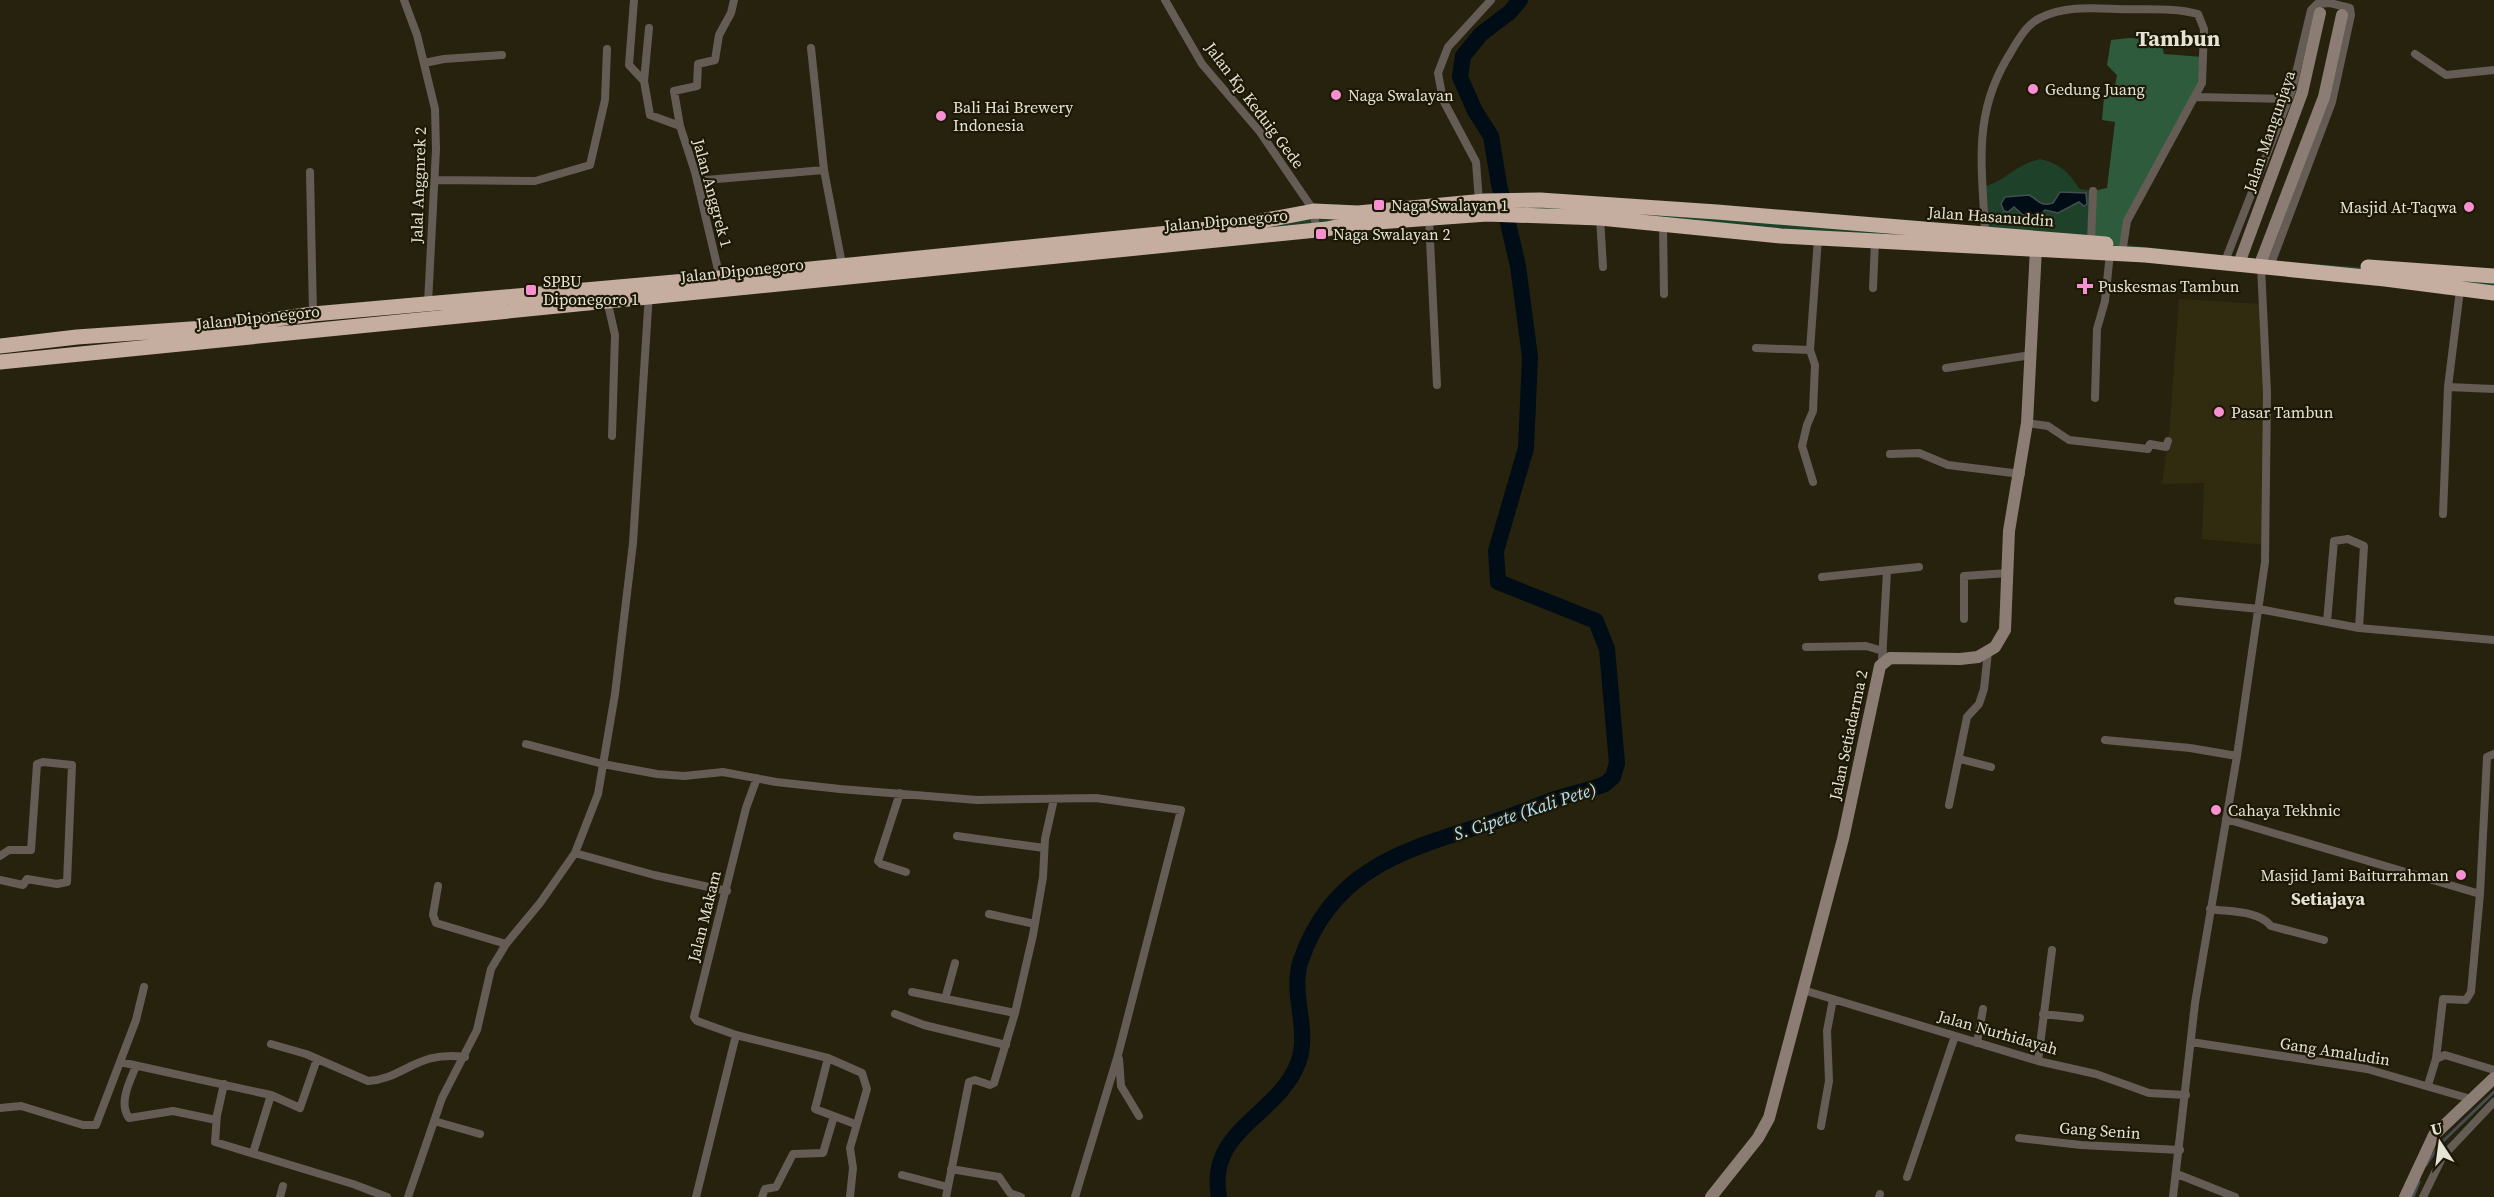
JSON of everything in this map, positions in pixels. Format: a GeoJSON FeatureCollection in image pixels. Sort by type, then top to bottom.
{"type":"FeatureCollection","features":[{"type":"Feature","properties":{"kind":"highway","name":"Jalan Diponegoro"},"geometry":{"type":"LineString","coordinates":[[0,363],[605,295],[1316,230],[1484,205]]}},
{"type":"Feature","properties":{"kind":"highway","name":"Jalan Hasanuddin"},"geometry":{"type":"LineString","coordinates":[[1484,205],[1985,232],[2091,241],[2116,250],[2494,276]]}},
{"type":"Feature","properties":{"kind":"highway","name":"Jalan Hasanuddin"},"geometry":{"type":"LineString","coordinates":[[1535,208],[1663,225],[1818,238],[2234,257],[2494,293]]}},
{"type":"Feature","properties":{"kind":"highway","name":"Jalan Diponegoro"},"geometry":{"type":"LineString","coordinates":[[649,291],[720,278],[842,264],[1229,227],[1314,212],[1427,212]]}},
{"type":"Feature","properties":{"kind":"highway","name":"Jalan Diponegoro"},"geometry":{"type":"LineString","coordinates":[[0,346],[77,337],[219,327],[314,314],[428,303],[605,295]]}},
{"type":"Feature","properties":{"kind":"main road","name":"Jalan Mangunjaya"},"geometry":{"type":"LineString","coordinates":[[2234,257],[2302,93],[2320,13]]}},
{"type":"Feature","properties":{"kind":"main road"},"geometry":{"type":"LineString","coordinates":[[2265,262],[2324,97],[2342,15]]}},
{"type":"Feature","properties":{"kind":"main road"},"geometry":{"type":"LineString","coordinates":[[1988,652],[2002,638],[2005,630],[2009,531],[2021,474],[2027,423],[2036,249]]}},
{"type":"Feature","properties":{"kind":"main road","name":"Jalan Setiadarma 2"},"geometry":{"type":"LineString","coordinates":[[1711,1197],[1766,1126],[1843,839],[1882,656],[1959,659],[1988,652]]}},
{"type":"Feature","properties":{"kind":"main road"},"geometry":{"type":"LineString","coordinates":[[2405,1197],[2434,1135],[2494,1078]]}},
{"type":"Feature","properties":{"kind":"street","name":"Jalal Anggnrek 2"},"geometry":{"type":"LineString","coordinates":[[404,0],[417,35],[435,109],[435,180],[428,303]]}},
{"type":"Feature","properties":{"kind":"street","name":"Jalan Anggrek 1"},"geometry":{"type":"LineString","coordinates":[[634,0],[629,65],[644,81],[650,115],[680,126],[695,172],[720,278]]}},
{"type":"Feature","properties":{"kind":"street"},"geometry":{"type":"LineString","coordinates":[[680,126],[675,91],[697,86],[698,64],[715,60],[719,35],[734,0]]}},
{"type":"Feature","properties":{"kind":"street","name":"Jalan Kp Keduig Gede"},"geometry":{"type":"LineString","coordinates":[[1165,0],[1202,64],[1260,132],[1314,212],[1316,230]]}},
{"type":"Feature","properties":{"kind":"street"},"geometry":{"type":"LineString","coordinates":[[1484,205],[1476,162],[1443,100],[1438,73],[1448,47],[1491,0]]}},
{"type":"Feature","properties":{"kind":"street"},"geometry":{"type":"LineString","coordinates":[[2173,1197],[2191,1042],[2210,909],[2237,756],[2265,562],[2268,482],[2265,262],[2332,102],[2351,15],[2350,8],[2330,3],[2313,6],[2288,99],[2234,257]]}},
{"type":"Feature","properties":{"kind":"street"},"geometry":{"type":"LineString","coordinates":[[1985,232],[1983,114],[1997,74],[2019,39],[2039,18],[2059,11],[2085,8],[2176,11],[2198,14],[2204,28],[2205,65],[2202,83],[2127,221],[2116,250],[2097,329],[2096,398]]}},
{"type":"Feature","properties":{"kind":"street"},"geometry":{"type":"LineString","coordinates":[[644,81],[649,28]]}},
{"type":"Feature","properties":{"kind":"street"},"geometry":{"type":"LineString","coordinates":[[811,48],[824,170],[842,264]]}},
{"type":"Feature","properties":{"kind":"street"},"geometry":{"type":"LineString","coordinates":[[435,180],[535,181],[590,166],[605,100],[607,49]]}},
{"type":"Feature","properties":{"kind":"street"},"geometry":{"type":"LineString","coordinates":[[2415,54],[2446,75],[2494,70]]}},
{"type":"Feature","properties":{"kind":"street"},"geometry":{"type":"LineString","coordinates":[[424,63],[444,59],[502,55]]}},
{"type":"Feature","properties":{"kind":"street"},"geometry":{"type":"LineString","coordinates":[[2196,97],[2288,99]]}},
{"type":"Feature","properties":{"kind":"street"},"geometry":{"type":"LineString","coordinates":[[706,180],[824,170]]}},
{"type":"Feature","properties":{"kind":"street"},"geometry":{"type":"LineString","coordinates":[[310,172],[314,314]]}},
{"type":"Feature","properties":{"kind":"street"},"geometry":{"type":"LineString","coordinates":[[2091,241],[2093,191]]}},
{"type":"Feature","properties":{"kind":"street"},"geometry":{"type":"LineString","coordinates":[[1427,212],[1437,385]]}},
{"type":"Feature","properties":{"kind":"street"},"geometry":{"type":"LineString","coordinates":[[1600,218],[1603,267]]}},
{"type":"Feature","properties":{"kind":"street"},"geometry":{"type":"LineString","coordinates":[[1663,225],[1664,294]]}},
{"type":"Feature","properties":{"kind":"street"},"geometry":{"type":"LineString","coordinates":[[1813,482],[1802,446],[1813,411],[1815,365],[1810,350],[1818,238]]}},
{"type":"Feature","properties":{"kind":"street"},"geometry":{"type":"LineString","coordinates":[[1873,288],[1875,241]]}},
{"type":"Feature","properties":{"kind":"street"},"geometry":{"type":"LineString","coordinates":[[2443,514],[2448,387],[2460,290]]}},
{"type":"Feature","properties":{"kind":"street"},"geometry":{"type":"LineString","coordinates":[[408,1197],[442,1098],[477,1030],[491,969],[506,944],[540,903],[575,853],[597,794],[615,694],[633,543],[649,291]]}},
{"type":"Feature","properties":{"kind":"street"},"geometry":{"type":"LineString","coordinates":[[605,295],[615,335],[612,436]]}},
{"type":"Feature","properties":{"kind":"street"},"geometry":{"type":"LineString","coordinates":[[1756,348],[1810,350]]}},
{"type":"Feature","properties":{"kind":"street"},"geometry":{"type":"LineString","coordinates":[[1946,368],[2031,355]]}},
{"type":"Feature","properties":{"kind":"street"},"geometry":{"type":"LineString","coordinates":[[2448,387],[2494,389]]}},
{"type":"Feature","properties":{"kind":"street"},"geometry":{"type":"LineString","coordinates":[[2027,423],[2049,426],[2069,440],[2148,448],[2150,444],[2166,447],[2168,441]]}},
{"type":"Feature","properties":{"kind":"street"},"geometry":{"type":"LineString","coordinates":[[1890,454],[1919,453],[1948,465],[2021,474]]}},
{"type":"Feature","properties":{"kind":"street"},"geometry":{"type":"LineString","coordinates":[[2327,622],[2334,541],[2348,539],[2364,546],[2359,628]]}},
{"type":"Feature","properties":{"kind":"street"},"geometry":{"type":"LineString","coordinates":[[1822,577],[1918,567]]}},
{"type":"Feature","properties":{"kind":"street"},"geometry":{"type":"LineString","coordinates":[[1806,647],[1866,646],[1882,656],[1887,571]]}},
{"type":"Feature","properties":{"kind":"street"},"geometry":{"type":"LineString","coordinates":[[1964,619],[1964,576],[2008,573]]}},
{"type":"Feature","properties":{"kind":"street"},"geometry":{"type":"LineString","coordinates":[[2178,601],[2259,609],[2359,628],[2494,640]]}},
{"type":"Feature","properties":{"kind":"street"},"geometry":{"type":"LineString","coordinates":[[1949,805],[1967,717],[1979,704],[1984,689],[1988,652]]}},
{"type":"Feature","properties":{"kind":"street"},"geometry":{"type":"LineString","coordinates":[[2105,740],[2171,745],[2237,756]]}},
{"type":"Feature","properties":{"kind":"street"},"geometry":{"type":"LineString","coordinates":[[526,744],[603,764],[657,774],[684,776],[723,772],[840,789],[977,800],[1111,800],[1181,810],[1118,1055],[1075,1197]]}},
{"type":"Feature","properties":{"kind":"street"},"geometry":{"type":"LineString","coordinates":[[2428,1085],[2436,1059],[2443,999],[2466,1000],[2471,992],[2480,894],[2487,757],[2494,754]]}},
{"type":"Feature","properties":{"kind":"street"},"geometry":{"type":"LineString","coordinates":[[1960,759],[1991,766]]}},
{"type":"Feature","properties":{"kind":"street"},"geometry":{"type":"LineString","coordinates":[[0,856],[9,850],[31,850],[37,764],[43,762],[72,765],[67,882],[57,884],[27,879],[23,885],[0,880]]}},
{"type":"Feature","properties":{"kind":"street","name":"Jalan Makam"},"geometry":{"type":"LineString","coordinates":[[757,778],[746,808],[694,1017],[697,1021],[736,1035],[828,1058],[858,1069],[866,1078],[867,1089],[855,1124]]}},
{"type":"Feature","properties":{"kind":"street"},"geometry":{"type":"LineString","coordinates":[[900,793],[878,861],[906,872]]}},
{"type":"Feature","properties":{"kind":"street"},"geometry":{"type":"LineString","coordinates":[[946,1197],[969,1082],[975,1080],[990,1085],[994,1083],[1016,1013],[1035,924],[1043,877],[1044,848],[1054,799]]}},
{"type":"Feature","properties":{"kind":"street"},"geometry":{"type":"LineString","coordinates":[[2226,819],[2480,894]]}},
{"type":"Feature","properties":{"kind":"street"},"geometry":{"type":"LineString","coordinates":[[957,836],[1044,848]]}},
{"type":"Feature","properties":{"kind":"street"},"geometry":{"type":"LineString","coordinates":[[575,853],[654,875],[727,891]]}},
{"type":"Feature","properties":{"kind":"street"},"geometry":{"type":"LineString","coordinates":[[438,886],[433,915],[436,922],[506,944]]}},
{"type":"Feature","properties":{"kind":"street"},"geometry":{"type":"LineString","coordinates":[[2210,909],[2255,915],[2267,921],[2271,926],[2324,939]]}},
{"type":"Feature","properties":{"kind":"street"},"geometry":{"type":"LineString","coordinates":[[989,914],[1035,924]]}},
{"type":"Feature","properties":{"kind":"street"},"geometry":{"type":"LineString","coordinates":[[2038,1061],[2052,950]]}},
{"type":"Feature","properties":{"kind":"street"},"geometry":{"type":"LineString","coordinates":[[945,999],[955,963]]}},
{"type":"Feature","properties":{"kind":"street"},"geometry":{"type":"LineString","coordinates":[[0,1108],[21,1106],[83,1125],[96,1125],[136,1020],[144,987]]}},
{"type":"Feature","properties":{"kind":"street","name":"Jalan Nurhidayah"},"geometry":{"type":"LineString","coordinates":[[1803,990],[2038,1061],[2070,1067],[2150,1093],[2186,1095]]}},
{"type":"Feature","properties":{"kind":"street"},"geometry":{"type":"LineString","coordinates":[[912,992],[1016,1013]]}},
{"type":"Feature","properties":{"kind":"street"},"geometry":{"type":"LineString","coordinates":[[1821,1126],[1829,1081],[1827,1031],[1833,999]]}},
{"type":"Feature","properties":{"kind":"street"},"geometry":{"type":"LineString","coordinates":[[1977,1043],[1983,1009]]}},
{"type":"Feature","properties":{"kind":"street"},"geometry":{"type":"LineString","coordinates":[[895,1014],[924,1025],[1006,1045]]}},
{"type":"Feature","properties":{"kind":"street"},"geometry":{"type":"LineString","coordinates":[[2043,1014],[2080,1018]]}},
{"type":"Feature","properties":{"kind":"street"},"geometry":{"type":"LineString","coordinates":[[696,1197],[736,1035]]}},
{"type":"Feature","properties":{"kind":"street"},"geometry":{"type":"LineString","coordinates":[[1907,1177],[1955,1036]]}},
{"type":"Feature","properties":{"kind":"street","name":"Gang Amaludin"},"geometry":{"type":"LineString","coordinates":[[2191,1042],[2345,1068],[2364,1068],[2471,1099]]}},
{"type":"Feature","properties":{"kind":"street"},"geometry":{"type":"LineString","coordinates":[[271,1044],[317,1059],[368,1081],[379,1081],[429,1057],[451,1055],[465,1057]]}},
{"type":"Feature","properties":{"kind":"street"},"geometry":{"type":"LineString","coordinates":[[1118,1055],[1121,1086],[1139,1116]]}},
{"type":"Feature","properties":{"kind":"street"},"geometry":{"type":"LineString","coordinates":[[2436,1059],[2445,1055],[2494,1070]]}},
{"type":"Feature","properties":{"kind":"street"},"geometry":{"type":"LineString","coordinates":[[828,1058],[814,1107],[817,1112],[855,1124],[850,1148],[853,1168],[850,1197]]}},
{"type":"Feature","properties":{"kind":"street"},"geometry":{"type":"LineString","coordinates":[[120,1062],[271,1095],[300,1108],[317,1059]]}},
{"type":"Feature","properties":{"kind":"street"},"geometry":{"type":"LineString","coordinates":[[136,1066],[124,1101],[125,1113],[129,1118],[173,1111],[216,1120]]}},
{"type":"Feature","properties":{"kind":"street"},"geometry":{"type":"LineString","coordinates":[[225,1084],[216,1120],[214,1141],[387,1197]]}},
{"type":"Feature","properties":{"kind":"street"},"geometry":{"type":"LineString","coordinates":[[253,1153],[271,1095]]}},
{"type":"Feature","properties":{"kind":"street"},"geometry":{"type":"LineString","coordinates":[[2426,1196],[2443,1156],[2494,1102]]}},
{"type":"Feature","properties":{"kind":"street"},"geometry":{"type":"LineString","coordinates":[[762,1197],[765,1189],[776,1187],[793,1154],[823,1153],[834,1116]]}},
{"type":"Feature","properties":{"kind":"street"},"geometry":{"type":"LineString","coordinates":[[434,1121],[480,1134]]}},
{"type":"Feature","properties":{"kind":"street","name":"Gang Senin"},"geometry":{"type":"LineString","coordinates":[[2019,1138],[2081,1145],[2180,1150]]}},
{"type":"Feature","properties":{"kind":"street"},"geometry":{"type":"LineString","coordinates":[[951,1169],[999,1177],[1010,1193],[1021,1197]]}},
{"type":"Feature","properties":{"kind":"street"},"geometry":{"type":"LineString","coordinates":[[2177,1174],[2235,1197]]}},
{"type":"Feature","properties":{"kind":"street"},"geometry":{"type":"LineString","coordinates":[[902,1175],[948,1187]]}},
{"type":"Feature","properties":{"kind":"street"},"geometry":{"type":"LineString","coordinates":[[280,1197],[283,1186]]}},
{"type":"Feature","properties":{"kind":"shaded area"},"geometry":{"type":"Polygon","coordinates":[[[2060,192],[2086,193],[2087,204],[2084,206],[2079,202],[2058,213],[2045,210],[2040,215],[2023,215],[2014,207],[2008,212],[2004,211],[2001,204],[2005,197],[2029,195],[2042,204],[2053,203],[2060,192]]]}},
{"type":"Feature","properties":{"kind":"shaded area","name":"Pasar Tambun"},"geometry":{"type":"Polygon","coordinates":[[[2179,299],[2263,304],[2266,545],[2202,539],[2204,483],[2162,484],[2169,435],[2179,299]]]}},
{"type":"Feature","properties":{"kind":"green space"},"geometry":{"type":"Polygon","coordinates":[[[2129,38],[2161,40],[2164,54],[2204,57],[2202,83],[2127,221],[2123,247],[2091,241],[2093,191],[2107,188],[2115,122],[2102,120],[2105,86],[2115,86],[2117,75],[2107,65],[2111,40],[2129,38]]]}},
{"type":"Feature","properties":{"kind":"green space"},"geometry":{"type":"Polygon","coordinates":[[[2040,159],[2053,163],[2063,170],[2080,189],[2093,191],[2092,241],[2272,261],[2494,276],[2494,293],[2385,279],[1539,215],[842,264],[1479,202],[1985,232],[1983,187],[1998,181],[2023,165],[2040,159]]]}},
{"type":"Feature","properties":{"kind":"waterway","name":"S. Cipete (Kali Pete)"},"geometry":{"type":"LineString","coordinates":[[1219,1197],[1218,1174],[1223,1155],[1233,1139],[1275,1097],[1288,1081],[1298,1063],[1302,1038],[1298,973],[1315,928],[1333,903],[1353,883],[1377,866],[1403,853],[1552,800],[1605,784],[1613,777],[1617,763],[1607,649],[1596,621],[1498,582],[1496,551],[1526,448],[1530,357],[1518,266],[1499,184],[1491,136],[1475,111],[1460,77],[1463,56],[1481,34],[1510,12],[1520,0]]}},
{"type":"Feature","properties":{"kind":"waterway"},"geometry":{"type":"LineString","coordinates":[[2426,1165],[2440,1144],[2494,1092]]}},
{"type":"Feature","properties":{"kind":"waterway"},"geometry":{"type":"LineString","coordinates":[[2413,1197],[2419,1182]]}},
{"type":"Feature","properties":{"kind":"place","name":"Gedung Juang"},"geometry":{"type":"Point","coordinates":[2033,89]}},
{"type":"Feature","properties":{"kind":"place","name":"Naga Swalayan"},"geometry":{"type":"Point","coordinates":[1336,95]}},
{"type":"Feature","properties":{"kind":"place","name":"Bali Hai Brewery Indonesia"},"geometry":{"type":"Point","coordinates":[941,116]}},
{"type":"Feature","properties":{"kind":"place","name":"Naga Swalayan 1"},"geometry":{"type":"Point","coordinates":[1379,205]}},
{"type":"Feature","properties":{"kind":"place","name":"Masjid At-Taqwa"},"geometry":{"type":"Point","coordinates":[2469,207]}},
{"type":"Feature","properties":{"kind":"place","name":"Naga Swalayan 2"},"geometry":{"type":"Point","coordinates":[1321,234]}},
{"type":"Feature","properties":{"kind":"place","name":"Puskesmas Tambun"},"geometry":{"type":"Point","coordinates":[2085,286]}},
{"type":"Feature","properties":{"kind":"place","name":"SPBU Diponegoro 1"},"geometry":{"type":"Point","coordinates":[531,290]}},
{"type":"Feature","properties":{"kind":"place","name":"Pasar Tambun"},"geometry":{"type":"Point","coordinates":[2219,412]}},
{"type":"Feature","properties":{"kind":"place","name":"Cahaya Tekhnic"},"geometry":{"type":"Point","coordinates":[2216,810]}},
{"type":"Feature","properties":{"kind":"place","name":"Masjid Jami Baiturrahman"},"geometry":{"type":"Point","coordinates":[2461,875]}},
{"type":"Feature","properties":{"kind":"district","name":"Tambun"},"geometry":{"type":"Point","coordinates":[2178,38]}},
{"type":"Feature","properties":{"kind":"district","name":"Setiajaya"},"geometry":{"type":"Point","coordinates":[2328,898]}}]}
